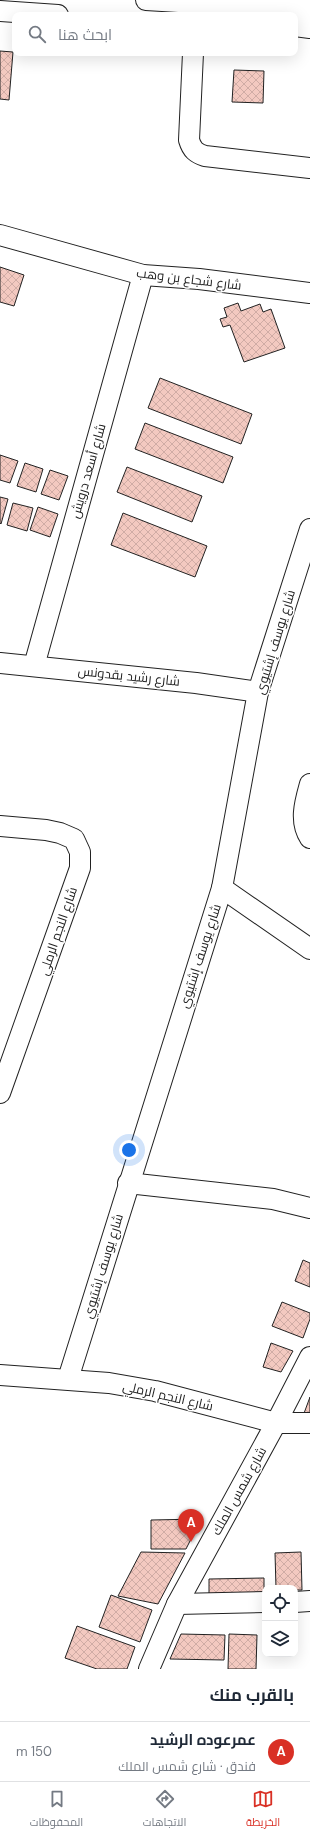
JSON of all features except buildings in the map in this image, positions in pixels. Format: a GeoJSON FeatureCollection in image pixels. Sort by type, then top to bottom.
{"type":"FeatureCollection","features":[{"type":"Feature","properties":{"kind":"street"},"geometry":{"type":"LineString","coordinates":[[146,0],[310,10]]}},
{"type":"Feature","properties":{"kind":"street"},"geometry":{"type":"LineString","coordinates":[[0,12],[12,13]]}},
{"type":"Feature","properties":{"kind":"street"},"geometry":{"type":"LineString","coordinates":[[298,26],[310,28]]}},
{"type":"Feature","properties":{"kind":"street"},"geometry":{"type":"LineString","coordinates":[[193,56],[189,140],[191,147],[196,153],[205,156],[310,168]]}},
{"type":"Feature","properties":{"kind":"street","name":"شارع شجاع بن وهب"},"geometry":{"type":"LineString","coordinates":[[0,235],[143,275],[310,293]]}},
{"type":"Feature","properties":{"kind":"street","name":"شارع أسعد درويش"},"geometry":{"type":"LineString","coordinates":[[34,666],[143,275]]}},
{"type":"Feature","properties":{"kind":"street","name":"شارع يوسف إشتيوي"},"geometry":{"type":"LineString","coordinates":[[68,1379],[128,1183],[222,888],[258,692],[310,529]]}},
{"type":"Feature","properties":{"kind":"street","name":"شارع رشيد بقدونس"},"geometry":{"type":"LineString","coordinates":[[0,663],[258,692]]}},
{"type":"Feature","properties":{"kind":"street"},"geometry":{"type":"LineString","coordinates":[[310,784],[303,808],[304,822],[310,838]]}},
{"type":"Feature","properties":{"kind":"street","name":"شارع النجم الرملي"},"geometry":{"type":"LineString","coordinates":[[0,826],[60,833],[74,839],[80,852],[80,868],[0,1093]]}},
{"type":"Feature","properties":{"kind":"street"},"geometry":{"type":"LineString","coordinates":[[222,888],[310,949]]}},
{"type":"Feature","properties":{"kind":"street"},"geometry":{"type":"LineString","coordinates":[[128,1183],[273,1199],[310,1208]]}},
{"type":"Feature","properties":{"kind":"street","name":"شارع شمس الملك"},"geometry":{"type":"LineString","coordinates":[[149,1669],[177,1604],[276,1423],[310,1357]]}},
{"type":"Feature","properties":{"kind":"street","name":"شارع النجم الرملي"},"geometry":{"type":"LineString","coordinates":[[0,1375],[68,1379],[155,1391],[276,1423],[310,1423]]}},
{"type":"Feature","properties":{"kind":"street"},"geometry":{"type":"LineString","coordinates":[[298,1602],[310,1601]]}},
{"type":"Feature","properties":{"kind":"street"},"geometry":{"type":"LineString","coordinates":[[177,1604],[262,1602]]}},
{"type":"Feature","properties":{"kind":"place","name":"عمرعوده الرشيد"},"geometry":{"type":"Point","coordinates":[191,1542]}}]}
